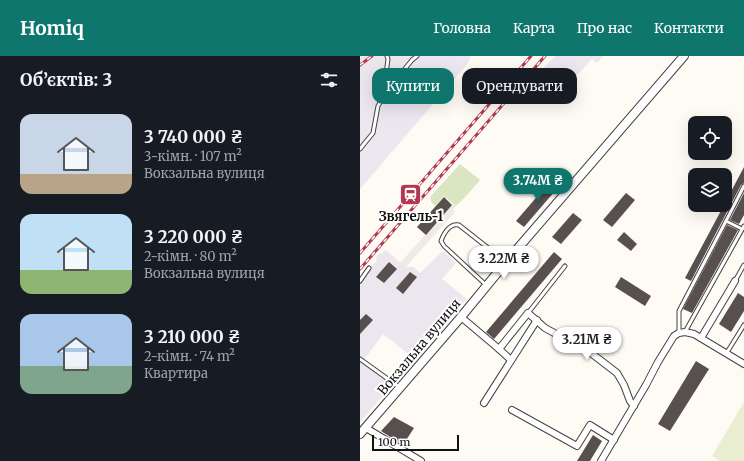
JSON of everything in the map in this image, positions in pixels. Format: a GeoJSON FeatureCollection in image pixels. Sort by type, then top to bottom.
{"type":"FeatureCollection","features":[{"type":"Feature","properties":{"kind":"street","name":"Вокзальна вулиця"},"geometry":{"type":"LineString","coordinates":[[363,431],[506,262],[684,56]]}},
{"type":"Feature","properties":{"kind":"street"},"geometry":{"type":"LineString","coordinates":[[701,338],[735,281]]}},
{"type":"Feature","properties":{"kind":"street"},"geometry":{"type":"LineString","coordinates":[[499,349],[528,313],[545,328],[591,353],[617,373],[624,385],[630,401],[634,406]]}},
{"type":"Feature","properties":{"kind":"street"},"geometry":{"type":"LineString","coordinates":[[461,317],[511,360]]}},
{"type":"Feature","properties":{"kind":"street"},"geometry":{"type":"LineString","coordinates":[[484,403],[537,320]]}},
{"type":"Feature","properties":{"kind":"street"},"geometry":{"type":"LineString","coordinates":[[602,461],[658,362],[679,334],[694,334],[744,364]]}},
{"type":"Feature","properties":{"kind":"street"},"geometry":{"type":"LineString","coordinates":[[512,410],[577,446],[590,425],[614,440]]}},
{"type":"Feature","properties":{"kind":"street"},"geometry":{"type":"LineString","coordinates":[[363,431],[421,461]]}},
{"type":"Feature","properties":{"kind":"lane"},"geometry":{"type":"LineString","coordinates":[[387,56],[387,68]]}},
{"type":"Feature","properties":{"kind":"lane"},"geometry":{"type":"LineString","coordinates":[[406,68],[412,60],[418,56]]}},
{"type":"Feature","properties":{"kind":"lane"},"geometry":{"type":"LineString","coordinates":[[360,149],[374,133],[379,104]]}},
{"type":"Feature","properties":{"kind":"lane"},"geometry":{"type":"LineString","coordinates":[[679,334],[679,311],[744,186]]}},
{"type":"Feature","properties":{"kind":"lane"},"geometry":{"type":"LineString","coordinates":[[679,334],[743,228],[726,221]]}},
{"type":"Feature","properties":{"kind":"lane"},"geometry":{"type":"LineString","coordinates":[[487,285],[444,246],[441,241],[445,233],[454,224],[459,225],[506,262]]}},
{"type":"Feature","properties":{"kind":"lane"},"geometry":{"type":"LineString","coordinates":[[735,281],[744,265]]}},
{"type":"Feature","properties":{"kind":"lane"},"geometry":{"type":"LineString","coordinates":[[528,313],[566,266]]}},
{"type":"Feature","properties":{"kind":"lane"},"geometry":{"type":"LineString","coordinates":[[360,281],[369,268]]}},
{"type":"Feature","properties":{"kind":"lane"},"geometry":{"type":"LineString","coordinates":[[726,354],[744,325]]}},
{"type":"Feature","properties":{"kind":"lane"},"geometry":{"type":"LineString","coordinates":[[360,359],[400,388]]}},
{"type":"Feature","properties":{"kind":"shaded area"},"geometry":{"type":"Polygon","coordinates":[[[360,56],[471,56],[468,63],[462,68],[454,79],[454,68],[372,68],[372,104],[433,104],[360,189],[360,56]]]}},
{"type":"Feature","properties":{"kind":"shaded area"},"geometry":{"type":"Polygon","coordinates":[[[555,56],[603,56],[597,63],[592,59],[577,75],[577,68],[544,68],[555,56]]]}},
{"type":"Feature","properties":{"kind":"shaded area"},"geometry":{"type":"Polygon","coordinates":[[[453,204],[456,206],[453,210],[455,212],[405,268],[400,263],[453,204]]]}},
{"type":"Feature","properties":{"kind":"shaded area"},"geometry":{"type":"Polygon","coordinates":[[[386,250],[405,267],[414,267],[420,273],[443,251],[456,263],[442,279],[467,299],[415,359],[383,334],[363,361],[394,383],[360,422],[360,281],[369,268],[377,261],[376,258],[380,253],[382,254],[386,250]]]}},
{"type":"Feature","properties":{"kind":"green space"},"geometry":{"type":"Polygon","coordinates":[[[460,164],[480,180],[456,206],[444,196],[435,206],[431,202],[431,196],[460,164]]]}},
{"type":"Feature","properties":{"kind":"green space"},"geometry":{"type":"Polygon","coordinates":[[[744,402],[744,461],[720,461],[712,456],[744,402]]]}},
{"type":"Feature","properties":{"kind":"building"},"geometry":{"type":"Polygon","coordinates":[[[744,167],[744,183],[741,185],[732,202],[732,190],[744,167]]]}},
{"type":"Feature","properties":{"kind":"building"},"geometry":{"type":"Polygon","coordinates":[[[553,178],[561,184],[524,227],[516,221],[553,178]]]}},
{"type":"Feature","properties":{"kind":"building"},"geometry":{"type":"Polygon","coordinates":[[[626,193],[635,200],[612,227],[603,220],[626,193]]]}},
{"type":"Feature","properties":{"kind":"building"},"geometry":{"type":"Polygon","coordinates":[[[744,193],[744,215],[739,224],[730,220],[744,193]]]}},
{"type":"Feature","properties":{"kind":"building"},"geometry":{"type":"Polygon","coordinates":[[[444,197],[452,205],[426,235],[417,227],[444,197]]]}},
{"type":"Feature","properties":{"kind":"building"},"geometry":{"type":"Polygon","coordinates":[[[720,212],[727,212],[691,281],[685,278],[720,212]]]}},
{"type":"Feature","properties":{"kind":"building"},"geometry":{"type":"Polygon","coordinates":[[[573,213],[582,220],[561,244],[552,237],[573,213]]]}},
{"type":"Feature","properties":{"kind":"building"},"geometry":{"type":"Polygon","coordinates":[[[727,225],[738,230],[692,313],[683,309],[727,225]]]}},
{"type":"Feature","properties":{"kind":"building"},"geometry":{"type":"Polygon","coordinates":[[[624,232],[637,244],[631,251],[617,240],[624,232]]]}},
{"type":"Feature","properties":{"kind":"building"},"geometry":{"type":"Polygon","coordinates":[[[554,252],[562,259],[494,339],[486,332],[554,252]]]}},
{"type":"Feature","properties":{"kind":"building"},"geometry":{"type":"Polygon","coordinates":[[[389,262],[397,269],[384,283],[376,277],[389,262]]]}},
{"type":"Feature","properties":{"kind":"building"},"geometry":{"type":"Polygon","coordinates":[[[410,272],[417,277],[403,294],[396,288],[410,272]]]}},
{"type":"Feature","properties":{"kind":"building"},"geometry":{"type":"Polygon","coordinates":[[[621,277],[651,296],[645,306],[615,287],[621,277]]]}},
{"type":"Feature","properties":{"kind":"building"},"geometry":{"type":"Polygon","coordinates":[[[738,293],[744,297],[744,311],[731,332],[719,324],[738,293]]]}},
{"type":"Feature","properties":{"kind":"building"},"geometry":{"type":"Polygon","coordinates":[[[366,314],[373,320],[360,334],[360,320],[366,314]]]}},
{"type":"Feature","properties":{"kind":"building"},"geometry":{"type":"Polygon","coordinates":[[[696,361],[709,369],[670,431],[658,424],[696,361]]]}},
{"type":"Feature","properties":{"kind":"building"},"geometry":{"type":"Polygon","coordinates":[[[394,417],[414,428],[403,445],[381,431],[394,417]]]}},
{"type":"Feature","properties":{"kind":"building"},"geometry":{"type":"Polygon","coordinates":[[[593,435],[602,441],[590,461],[577,461],[593,435]]]}},
{"type":"Feature","properties":{"kind":"railway"},"geometry":{"type":"LineString","coordinates":[[360,65],[372,56]]}},
{"type":"Feature","properties":{"kind":"railway"},"geometry":{"type":"LineString","coordinates":[[360,253],[531,56]]}},
{"type":"Feature","properties":{"kind":"railway"},"geometry":{"type":"LineString","coordinates":[[360,269],[545,56]]}},
{"type":"Feature","properties":{"kind":"place","name":"Звягель-1"},"geometry":{"type":"Point","coordinates":[411,194]}}]}
